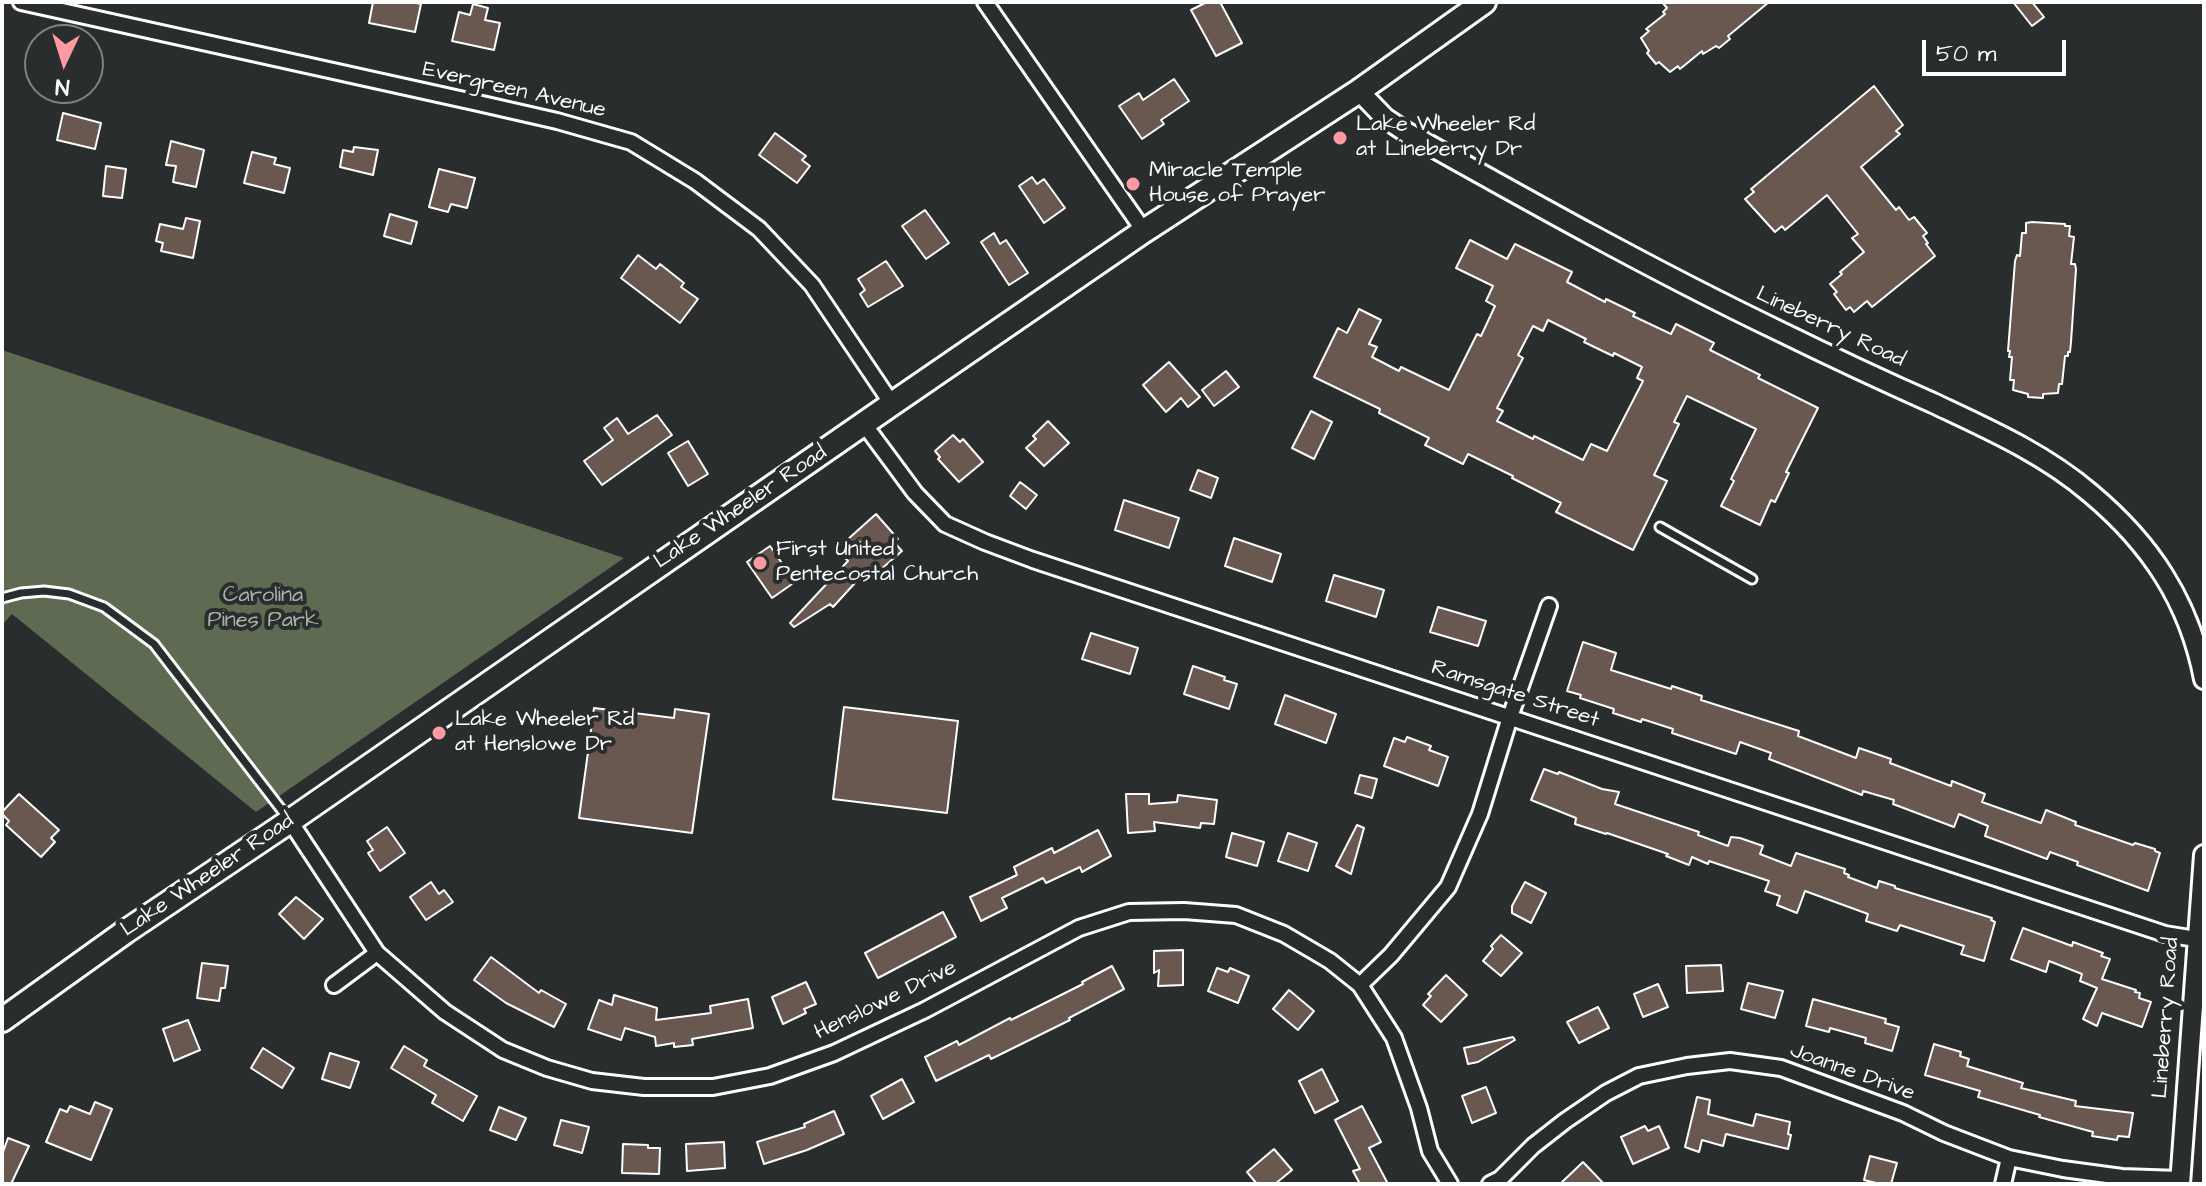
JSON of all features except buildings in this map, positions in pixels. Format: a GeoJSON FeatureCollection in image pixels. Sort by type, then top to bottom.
{"type":"FeatureCollection","features":[{"type":"Feature","properties":{"kind":"main road","name":"Lake Wheeler Road"},"geometry":{"type":"LineString","coordinates":[[2,1020],[892,404],[1144,231],[1359,91],[1484,2]]}},
{"type":"Feature","properties":{"kind":"street","name":"Evergreen Avenue"},"geometry":{"type":"LineString","coordinates":[[21,2],[557,121],[631,142],[695,181],[759,229],[812,285],[892,404]]}},
{"type":"Feature","properties":{"kind":"street"},"geometry":{"type":"LineString","coordinates":[[985,2],[1144,231]]}},
{"type":"Feature","properties":{"kind":"street","name":"Lineberry Road"},"geometry":{"type":"LineString","coordinates":[[1359,91],[1385,118],[1406,132],[1658,271],[2001,435],[2066,473],[2145,545],[2177,594],[2198,649],[2204,679]]}},
{"type":"Feature","properties":{"kind":"street","name":"Ramsgate Street"},"geometry":{"type":"LineString","coordinates":[[864,424],[915,493],[945,524],[985,542],[2165,934],[2196,939]]}},
{"type":"Feature","properties":{"kind":"street"},"geometry":{"type":"LineString","coordinates":[[1360,985],[1391,955],[1448,887],[1480,814],[1549,606]]}},
{"type":"Feature","properties":{"kind":"street","name":"Henslowe Drive"},"geometry":{"type":"LineString","coordinates":[[290,821],[377,953],[445,1012],[503,1050],[547,1068],[592,1081],[644,1087],[713,1087],[770,1076],[834,1053],[925,1010],[1079,928],[1129,912],[1184,911],[1236,915],[1284,934],[1330,961],[1360,985],[1394,1038],[1419,1108],[1430,1151],[1450,1184]]}},
{"type":"Feature","properties":{"kind":"street","name":"Lineberry Road"},"geometry":{"type":"LineString","coordinates":[[2179,1182],[2204,855]]}},
{"type":"Feature","properties":{"kind":"street"},"geometry":{"type":"LineString","coordinates":[[334,985],[377,953]]}},
{"type":"Feature","properties":{"kind":"street","name":"Joanne Drive"},"geometry":{"type":"LineString","coordinates":[[1490,1184],[1500,1179],[1533,1146],[1565,1121],[1606,1093],[1639,1076],[1730,1061],[1781,1068],[1903,1113],[2009,1158],[2063,1169],[2179,1182]]}},
{"type":"Feature","properties":{"kind":"street"},"geometry":{"type":"LineString","coordinates":[[2003,1184],[2009,1158]]}},
{"type":"Feature","properties":{"kind":"lane"},"geometry":{"type":"LineString","coordinates":[[1660,527],[1752,579]]}},
{"type":"Feature","properties":{"kind":"lane"},"geometry":{"type":"LineString","coordinates":[[2,598],[44,591],[69,594],[104,607],[154,644],[290,821]]}},
{"type":"Feature","properties":{"kind":"green space","name":"Carolina Pines Park"},"geometry":{"type":"Polygon","coordinates":[[[2,350],[624,558],[256,812],[12,614],[2,625],[2,350]]]}},
{"type":"Feature","properties":{"kind":"place","name":"Lake Wheeler Rd at Lineberry Dr"},"geometry":{"type":"Point","coordinates":[1340,138]}},
{"type":"Feature","properties":{"kind":"place","name":"Miracle Temple House of Prayer"},"geometry":{"type":"Point","coordinates":[1133,184]}},
{"type":"Feature","properties":{"kind":"place","name":"First United Pentecostal Church"},"geometry":{"type":"Point","coordinates":[760,563]}},
{"type":"Feature","properties":{"kind":"place","name":"Lake Wheeler Rd at Henslowe Dr"},"geometry":{"type":"Point","coordinates":[439,733]}}]}
